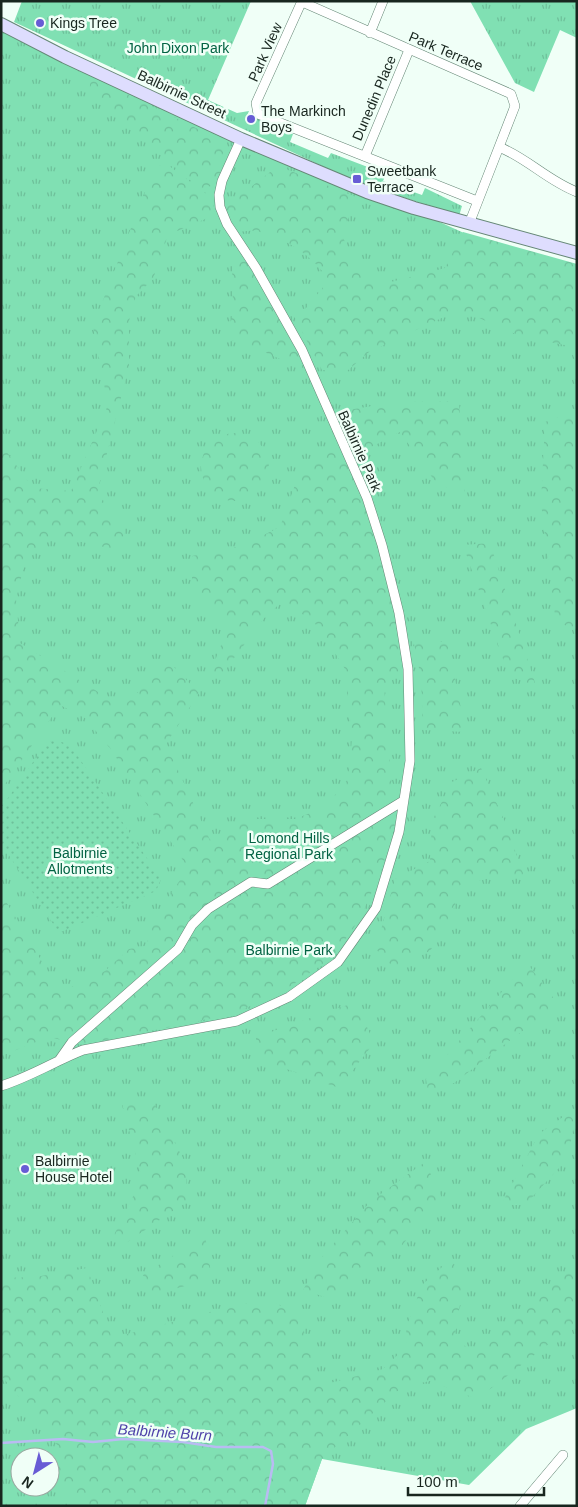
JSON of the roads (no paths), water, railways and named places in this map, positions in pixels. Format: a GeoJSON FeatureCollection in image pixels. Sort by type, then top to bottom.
{"type":"FeatureCollection","features":[{"type":"Feature","properties":{"kind":"main road","name":"Balbirnie Street"},"geometry":{"type":"LineString","coordinates":[[1,24],[65,57],[241,139],[367,192],[469,224],[577,254]]}},
{"type":"Feature","properties":{"kind":"street"},"geometry":{"type":"LineString","coordinates":[[370,33],[383,1]]}},
{"type":"Feature","properties":{"kind":"street","name":"Park Terrace"},"geometry":{"type":"LineString","coordinates":[[302,2],[511,94],[515,106],[499,147]]}},
{"type":"Feature","properties":{"kind":"street","name":"Park View"},"geometry":{"type":"LineString","coordinates":[[302,2],[256,104],[258,114],[365,156]]}},
{"type":"Feature","properties":{"kind":"street","name":"Dunedin Place"},"geometry":{"type":"LineString","coordinates":[[365,156],[409,50]]}},
{"type":"Feature","properties":{"kind":"street","name":"Balbirnie Park"},"geometry":{"type":"LineString","coordinates":[[1,1086],[21,1080],[60,1059],[83,1050],[237,1021],[289,997],[338,962],[376,908],[399,832],[410,761],[408,668],[399,613],[382,545],[367,498],[302,350],[256,268],[227,224],[220,207],[218,195],[222,181],[241,139]]}},
{"type":"Feature","properties":{"kind":"street"},"geometry":{"type":"LineString","coordinates":[[469,224],[499,147],[519,155],[544,175],[577,192]]}},
{"type":"Feature","properties":{"kind":"street"},"geometry":{"type":"LineString","coordinates":[[365,156],[477,201]]}},
{"type":"Feature","properties":{"kind":"street","name":"Balbirnie Park"},"geometry":{"type":"LineString","coordinates":[[60,1059],[72,1042],[178,949],[192,925],[208,909],[251,882],[268,884],[403,800]]}},
{"type":"Feature","properties":{"kind":"street"},"geometry":{"type":"LineString","coordinates":[[520,1506],[563,1456]]}},
{"type":"Feature","properties":{"kind":"waterway","name":"Balbirnie Burn"},"geometry":{"type":"LineString","coordinates":[[1,1443],[63,1439],[93,1442],[123,1439],[183,1442],[216,1447],[263,1447],[271,1451],[273,1464],[265,1506]]}},
{"type":"Feature","properties":{"kind":"place","name":"Kings Tree"},"geometry":{"type":"Point","coordinates":[40,23]}},
{"type":"Feature","properties":{"kind":"place","name":"The Markinch Boys"},"geometry":{"type":"Point","coordinates":[251,119]}},
{"type":"Feature","properties":{"kind":"place","name":"Sweetbank Terrace"},"geometry":{"type":"Point","coordinates":[357,179]}},
{"type":"Feature","properties":{"kind":"place","name":"Balbirnie House Hotel"},"geometry":{"type":"Point","coordinates":[25,1169]}},
{"type":"Feature","properties":{"kind":"park label","name":"John Dixon Park"},"geometry":{"type":"Point","coordinates":[178,48]}},
{"type":"Feature","properties":{"kind":"park label","name":"Lomond Hills Regional Park"},"geometry":{"type":"Point","coordinates":[289,846]}},
{"type":"Feature","properties":{"kind":"park label","name":"Balbirnie Allotments"},"geometry":{"type":"Point","coordinates":[80,862]}}]}
